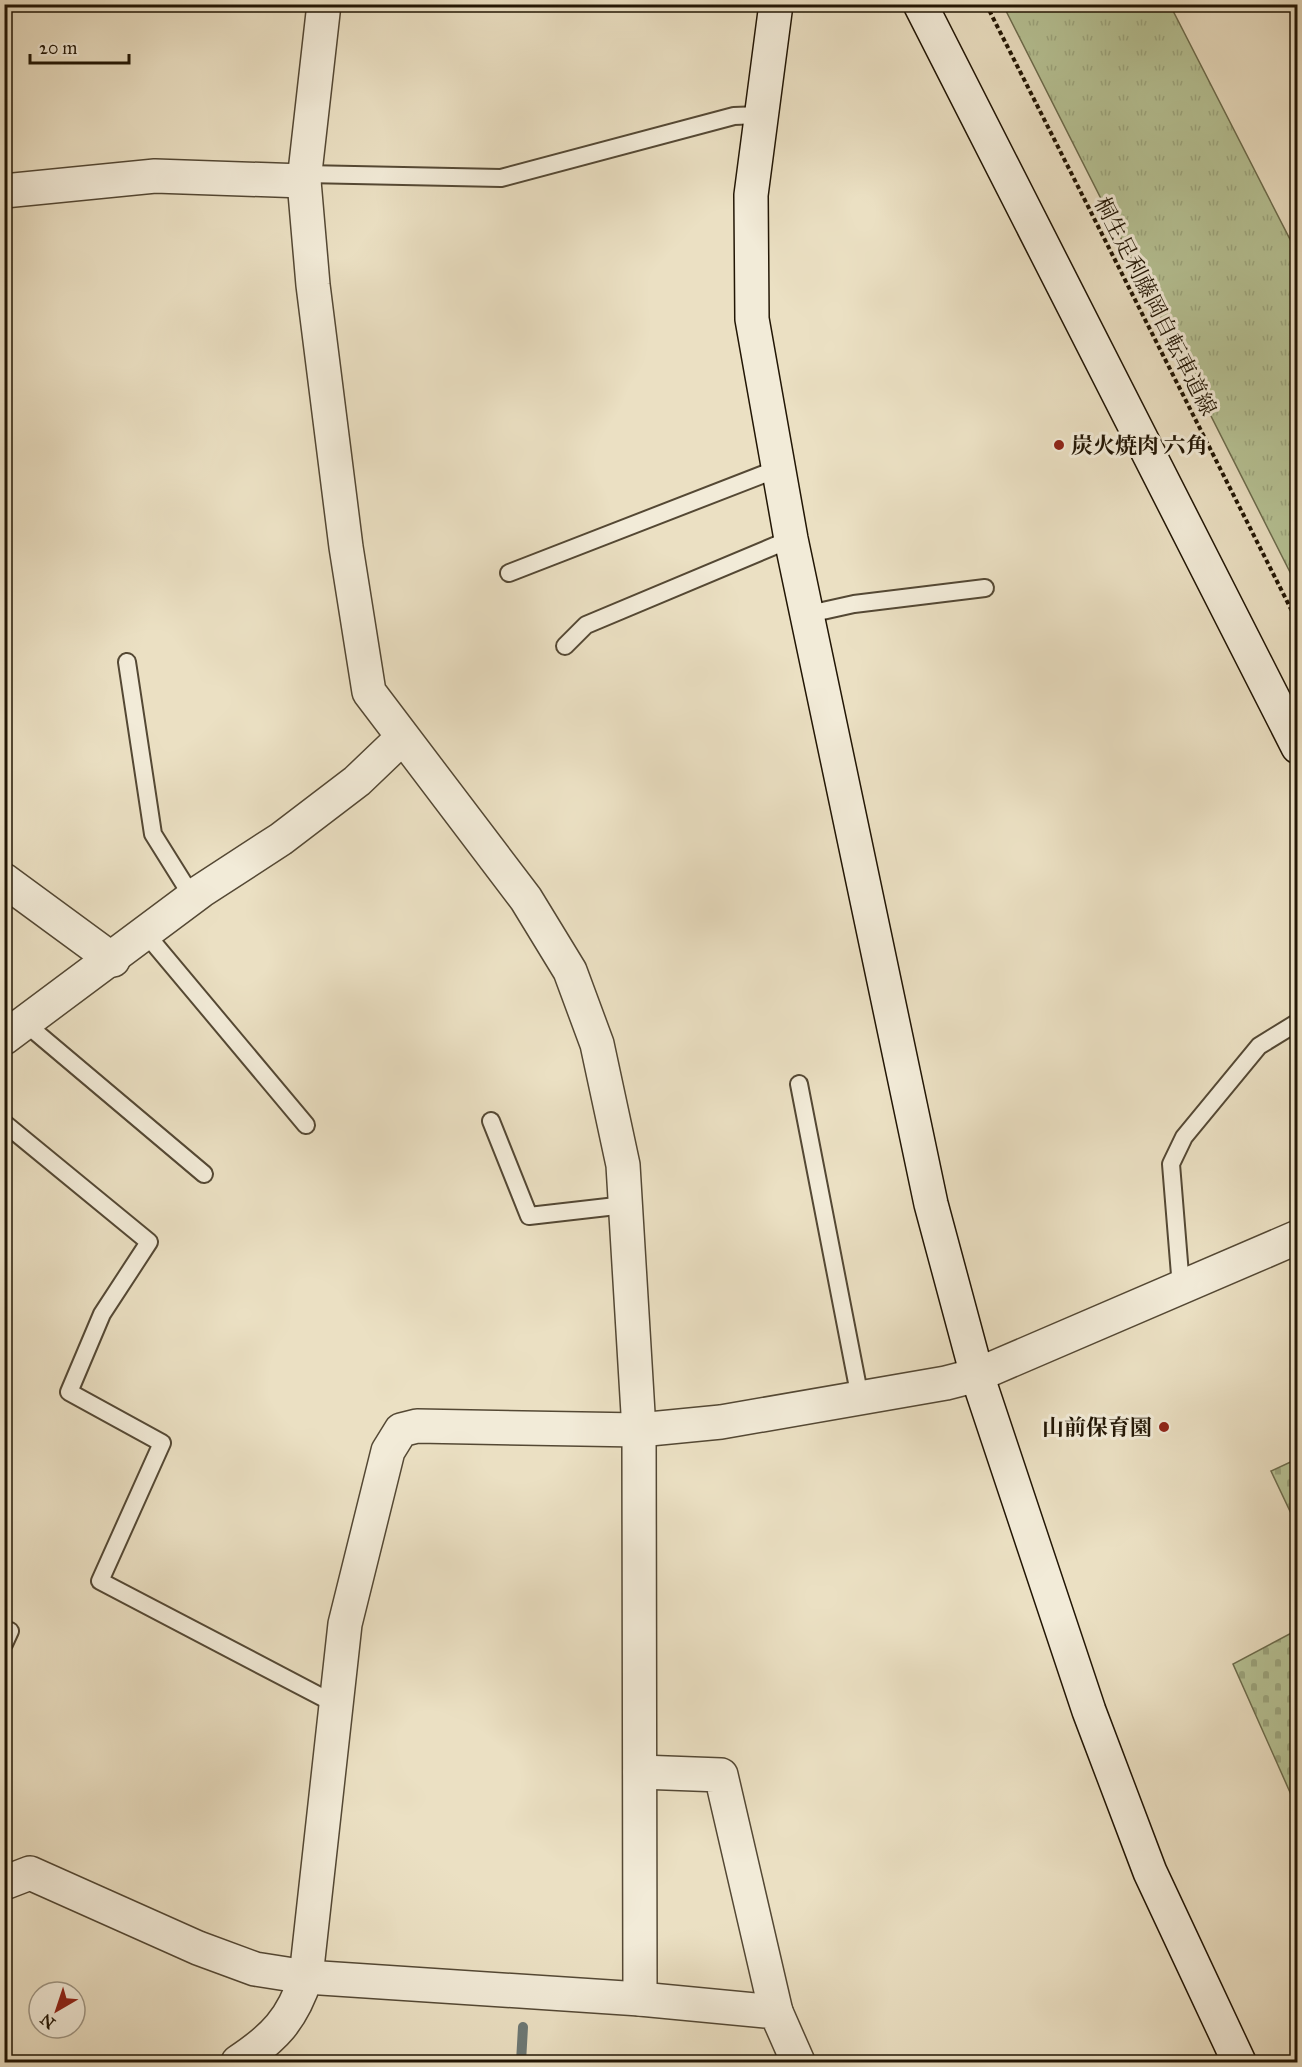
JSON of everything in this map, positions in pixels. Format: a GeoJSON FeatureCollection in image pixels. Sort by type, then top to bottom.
{"type":"FeatureCollection","features":[{"type":"Feature","properties":{"kind":"street"},"geometry":{"type":"LineString","coordinates":[[324,4],[304,178],[321,354],[346,547],[369,692],[526,899],[570,971],[597,1044],[622,1165],[639,1430],[640,1999]]}},
{"type":"Feature","properties":{"kind":"street"},"geometry":{"type":"LineString","coordinates":[[776,4],[751,195],[752,319],[791,539],[809,614],[931,1204],[977,1375],[1089,1711],[1150,1872],[1239,2062]]}},
{"type":"Feature","properties":{"kind":"street"},"geometry":{"type":"LineString","coordinates":[[920,4],[1298,747]]}},
{"type":"Feature","properties":{"kind":"street"},"geometry":{"type":"LineString","coordinates":[[4,191],[155,176],[304,178]]}},
{"type":"Feature","properties":{"kind":"street"},"geometry":{"type":"LineString","coordinates":[[15,1030],[193,898],[281,839],[357,781],[402,738]]}},
{"type":"Feature","properties":{"kind":"street"},"geometry":{"type":"LineString","coordinates":[[4,880],[112,960]]}},
{"type":"Feature","properties":{"kind":"street"},"geometry":{"type":"LineString","coordinates":[[253,2057],[284,2025],[298,2002],[306,1977],[345,1624],[388,1451],[401,1430],[417,1426],[639,1430],[721,1422],[977,1375],[1298,1238]]}},
{"type":"Feature","properties":{"kind":"street"},"geometry":{"type":"LineString","coordinates":[[640,1772],[722,1775],[776,2012],[798,2062]]}},
{"type":"Feature","properties":{"kind":"street"},"geometry":{"type":"LineString","coordinates":[[4,1883],[30,1873],[198,1948],[255,1969],[306,1977],[640,1999],[776,2012]]}},
{"type":"Feature","properties":{"kind":"lane"},"geometry":{"type":"LineString","coordinates":[[304,178],[501,178],[734,116],[760,115]]}},
{"type":"Feature","properties":{"kind":"lane"},"geometry":{"type":"LineString","coordinates":[[509,573],[777,469]]}},
{"type":"Feature","properties":{"kind":"lane"},"geometry":{"type":"LineString","coordinates":[[565,646],[586,625],[791,539]]}},
{"type":"Feature","properties":{"kind":"lane"},"geometry":{"type":"LineString","coordinates":[[809,614],[854,604],[985,588]]}},
{"type":"Feature","properties":{"kind":"lane"},"geometry":{"type":"LineString","coordinates":[[127,662],[153,834],[193,898]]}},
{"type":"Feature","properties":{"kind":"lane"},"geometry":{"type":"LineString","coordinates":[[146,934],[306,1125]]}},
{"type":"Feature","properties":{"kind":"lane"},"geometry":{"type":"LineString","coordinates":[[1181,1287],[1171,1164],[1184,1137],[1259,1046],[1298,1022]]}},
{"type":"Feature","properties":{"kind":"lane"},"geometry":{"type":"LineString","coordinates":[[15,1030],[204,1174]]}},
{"type":"Feature","properties":{"kind":"lane"},"geometry":{"type":"LineString","coordinates":[[799,1084],[860,1398]]}},
{"type":"Feature","properties":{"kind":"lane"},"geometry":{"type":"LineString","coordinates":[[491,1121],[529,1216],[625,1205]]}},
{"type":"Feature","properties":{"kind":"lane"},"geometry":{"type":"LineString","coordinates":[[4,1123],[149,1242],[102,1314],[69,1392],[162,1443],[100,1581],[335,1704]]}},
{"type":"Feature","properties":{"kind":"path","name":"桐生足利藤岡自転車道線"},"geometry":{"type":"LineString","coordinates":[[986,4],[1298,623]]}},
{"type":"Feature","properties":{"kind":"green space"},"geometry":{"type":"Polygon","coordinates":[[[1003,5],[1170,5],[1297,253],[1297,586],[1003,5]]]}},
{"type":"Feature","properties":{"kind":"green space"},"geometry":{"type":"Polygon","coordinates":[[[1297,1459],[1297,1526],[1271,1471],[1297,1459]]]}},
{"type":"Feature","properties":{"kind":"green space"},"geometry":{"type":"Polygon","coordinates":[[[1297,1630],[1298,1795],[1293,1799],[1233,1664],[1297,1630]]]}},
{"type":"Feature","properties":{"kind":"waterway"},"geometry":{"type":"LineString","coordinates":[[521,2062],[523,2027]]}},
{"type":"Feature","properties":{"kind":"place","name":"炭火焼肉 六角"},"geometry":{"type":"Point","coordinates":[1059,445]}},
{"type":"Feature","properties":{"kind":"place","name":"山前保育園"},"geometry":{"type":"Point","coordinates":[1164,1427]}}]}
